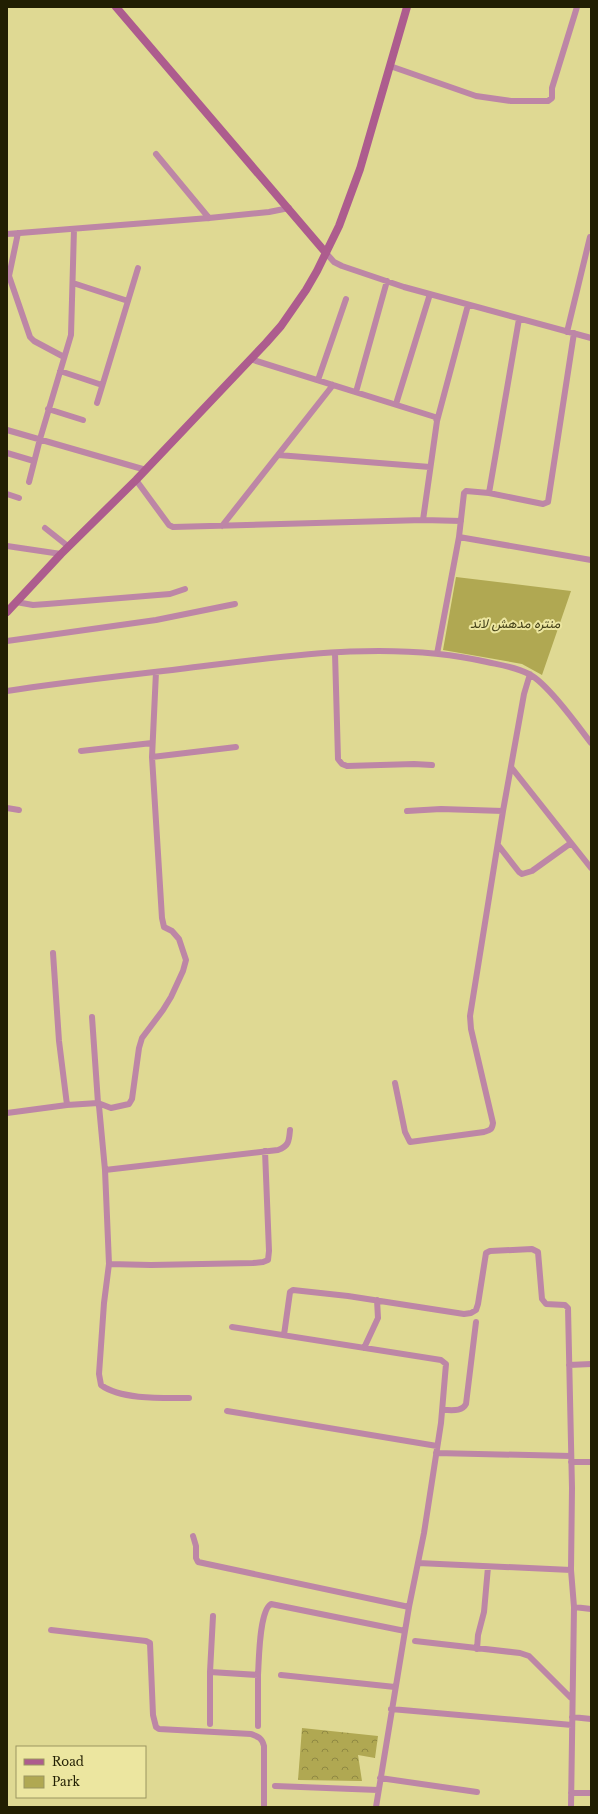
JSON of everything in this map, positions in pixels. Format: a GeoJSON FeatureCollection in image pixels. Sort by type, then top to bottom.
{"type":"FeatureCollection","features":[{"type":"Feature","properties":{"kind":"main road"},"geometry":{"type":"LineString","coordinates":[[116,7],[326,253]]}},
{"type":"Feature","properties":{"kind":"main road"},"geometry":{"type":"LineString","coordinates":[[7,612],[62,554],[146,470],[281,326],[306,290],[326,253],[348,205],[407,7]]}},
{"type":"Feature","properties":{"kind":"street"},"geometry":{"type":"LineString","coordinates":[[390,66],[476,96],[511,101],[548,101],[552,98],[552,88],[577,7]]}},
{"type":"Feature","properties":{"kind":"street"},"geometry":{"type":"LineString","coordinates":[[156,154],[209,218]]}},
{"type":"Feature","properties":{"kind":"street"},"geometry":{"type":"LineString","coordinates":[[7,234],[209,218],[269,212],[289,208]]}},
{"type":"Feature","properties":{"kind":"street"},"geometry":{"type":"LineString","coordinates":[[29,482],[48,409],[72,328],[74,229]]}},
{"type":"Feature","properties":{"kind":"street"},"geometry":{"type":"LineString","coordinates":[[18,233],[9,276],[30,337],[34,342],[64,358]]}},
{"type":"Feature","properties":{"kind":"street"},"geometry":{"type":"LineString","coordinates":[[567,332],[590,237]]}},
{"type":"Feature","properties":{"kind":"street"},"geometry":{"type":"LineString","coordinates":[[326,253],[334,262],[342,266],[387,281],[468,305],[591,338]]}},
{"type":"Feature","properties":{"kind":"street"},"geometry":{"type":"LineString","coordinates":[[97,403],[138,268]]}},
{"type":"Feature","properties":{"kind":"street"},"geometry":{"type":"LineString","coordinates":[[356,392],[387,281]]}},
{"type":"Feature","properties":{"kind":"street"},"geometry":{"type":"LineString","coordinates":[[73,283],[128,301]]}},
{"type":"Feature","properties":{"kind":"street"},"geometry":{"type":"LineString","coordinates":[[396,404],[430,294]]}},
{"type":"Feature","properties":{"kind":"street"},"geometry":{"type":"LineString","coordinates":[[318,380],[346,299]]}},
{"type":"Feature","properties":{"kind":"street"},"geometry":{"type":"LineString","coordinates":[[423,520],[437,421],[468,305]]}},
{"type":"Feature","properties":{"kind":"street"},"geometry":{"type":"LineString","coordinates":[[489,493],[519,319]]}},
{"type":"Feature","properties":{"kind":"street"},"geometry":{"type":"LineString","coordinates":[[437,654],[459,537],[464,493],[469,490],[543,504],[548,502],[574,334]]}},
{"type":"Feature","properties":{"kind":"street"},"geometry":{"type":"LineString","coordinates":[[250,359],[432,415],[437,418],[437,421]]}},
{"type":"Feature","properties":{"kind":"street"},"geometry":{"type":"LineString","coordinates":[[60,371],[102,385]]}},
{"type":"Feature","properties":{"kind":"street"},"geometry":{"type":"LineString","coordinates":[[222,526],[333,385]]}},
{"type":"Feature","properties":{"kind":"street"},"geometry":{"type":"LineString","coordinates":[[48,409],[83,420]]}},
{"type":"Feature","properties":{"kind":"street"},"geometry":{"type":"LineString","coordinates":[[7,430],[146,470]]}},
{"type":"Feature","properties":{"kind":"street"},"geometry":{"type":"LineString","coordinates":[[7,453],[34,461]]}},
{"type":"Feature","properties":{"kind":"street"},"geometry":{"type":"LineString","coordinates":[[278,455],[430,467]]}},
{"type":"Feature","properties":{"kind":"street"},"geometry":{"type":"LineString","coordinates":[[136,480],[170,526],[222,526],[423,520],[461,521]]}},
{"type":"Feature","properties":{"kind":"street"},"geometry":{"type":"LineString","coordinates":[[7,494],[19,498]]}},
{"type":"Feature","properties":{"kind":"street"},"geometry":{"type":"LineString","coordinates":[[45,528],[69,547]]}},
{"type":"Feature","properties":{"kind":"street"},"geometry":{"type":"LineString","coordinates":[[459,537],[591,560]]}},
{"type":"Feature","properties":{"kind":"street"},"geometry":{"type":"LineString","coordinates":[[7,546],[62,554]]}},
{"type":"Feature","properties":{"kind":"street"},"geometry":{"type":"LineString","coordinates":[[16,602],[33,605],[170,594],[185,589]]}},
{"type":"Feature","properties":{"kind":"street"},"geometry":{"type":"LineString","coordinates":[[7,642],[156,620],[235,604]]}},
{"type":"Feature","properties":{"kind":"street"},"geometry":{"type":"LineString","coordinates":[[7,691],[280,657],[335,653],[394,652],[437,654],[474,659],[509,667],[530,674],[549,692],[591,743]]}},
{"type":"Feature","properties":{"kind":"street"},"geometry":{"type":"LineString","coordinates":[[335,653],[338,759],[342,764],[347,766],[414,764],[432,765]]}},
{"type":"Feature","properties":{"kind":"street"},"geometry":{"type":"LineString","coordinates":[[7,1113],[67,1105],[98,1103],[111,1108],[129,1104],[132,1099],[139,1048],[142,1038],[163,1010],[183,971],[186,960],[179,939],[172,931],[164,927],[162,918],[152,757],[156,672]]}},
{"type":"Feature","properties":{"kind":"street"},"geometry":{"type":"LineString","coordinates":[[395,1083],[405,1132],[410,1142],[484,1132],[492,1128],[493,1123],[471,1029],[470,1016],[503,811],[524,694],[530,674]]}},
{"type":"Feature","properties":{"kind":"street"},"geometry":{"type":"LineString","coordinates":[[81,752],[152,743]]}},
{"type":"Feature","properties":{"kind":"street"},"geometry":{"type":"LineString","coordinates":[[152,757],[236,746]]}},
{"type":"Feature","properties":{"kind":"street"},"geometry":{"type":"LineString","coordinates":[[511,767],[591,868]]}},
{"type":"Feature","properties":{"kind":"street"},"geometry":{"type":"LineString","coordinates":[[7,808],[19,810]]}},
{"type":"Feature","properties":{"kind":"street"},"geometry":{"type":"LineString","coordinates":[[407,811],[441,809],[503,811]]}},
{"type":"Feature","properties":{"kind":"street"},"geometry":{"type":"LineString","coordinates":[[498,845],[518,872],[522,874],[532,871],[571,843]]}},
{"type":"Feature","properties":{"kind":"street"},"geometry":{"type":"LineString","coordinates":[[53,953],[59,1041],[67,1105]]}},
{"type":"Feature","properties":{"kind":"street"},"geometry":{"type":"LineString","coordinates":[[92,1017],[98,1103],[105,1170],[109,1264],[104,1303],[99,1374],[101,1385],[114,1392],[134,1395],[189,1398]]}},
{"type":"Feature","properties":{"kind":"street"},"geometry":{"type":"LineString","coordinates":[[105,1170],[265,1151],[286,1147],[289,1143],[290,1130]]}},
{"type":"Feature","properties":{"kind":"street"},"geometry":{"type":"LineString","coordinates":[[109,1264],[151,1265],[246,1263],[263,1262],[268,1260],[269,1251],[265,1151]]}},
{"type":"Feature","properties":{"kind":"street"},"geometry":{"type":"LineString","coordinates":[[284,1335],[290,1292],[293,1290],[377,1300],[471,1314],[476,1310],[478,1304],[486,1253],[490,1250],[536,1250],[539,1259],[542,1299],[546,1304],[564,1305],[568,1308],[570,1365],[571,1570],[574,1607],[571,1698],[571,1807]]}},
{"type":"Feature","properties":{"kind":"street"},"geometry":{"type":"LineString","coordinates":[[364,1348],[378,1318],[377,1300]]}},
{"type":"Feature","properties":{"kind":"street"},"geometry":{"type":"LineString","coordinates":[[443,1410],[460,1410],[464,1408],[466,1404],[476,1322]]}},
{"type":"Feature","properties":{"kind":"street"},"geometry":{"type":"LineString","coordinates":[[232,1327],[444,1361],[446,1364],[443,1410],[418,1563],[395,1687],[376,1807]]}},
{"type":"Feature","properties":{"kind":"street"},"geometry":{"type":"LineString","coordinates":[[570,1365],[591,1364]]}},
{"type":"Feature","properties":{"kind":"street"},"geometry":{"type":"LineString","coordinates":[[227,1411],[437,1446]]}},
{"type":"Feature","properties":{"kind":"street"},"geometry":{"type":"LineString","coordinates":[[436,1453],[571,1459],[591,1462]]}},
{"type":"Feature","properties":{"kind":"street"},"geometry":{"type":"LineString","coordinates":[[193,1536],[196,1546],[196,1558],[198,1562],[409,1607]]}},
{"type":"Feature","properties":{"kind":"street"},"geometry":{"type":"LineString","coordinates":[[418,1563],[571,1570]]}},
{"type":"Feature","properties":{"kind":"street"},"geometry":{"type":"LineString","coordinates":[[477,1649],[478,1635],[484,1612],[488,1567]]}},
{"type":"Feature","properties":{"kind":"street"},"geometry":{"type":"LineString","coordinates":[[258,1726],[258,1675],[262,1627],[265,1610],[271,1604],[405,1631]]}},
{"type":"Feature","properties":{"kind":"street"},"geometry":{"type":"LineString","coordinates":[[574,1607],[591,1608]]}},
{"type":"Feature","properties":{"kind":"street"},"geometry":{"type":"LineString","coordinates":[[210,1724],[210,1672],[213,1616]]}},
{"type":"Feature","properties":{"kind":"street"},"geometry":{"type":"LineString","coordinates":[[51,1630],[146,1641],[150,1643],[153,1715],[156,1727],[159,1729],[251,1734],[259,1737],[263,1741],[264,1746],[264,1807]]}},
{"type":"Feature","properties":{"kind":"street"},"geometry":{"type":"LineString","coordinates":[[415,1641],[520,1653],[528,1656],[571,1698]]}},
{"type":"Feature","properties":{"kind":"street"},"geometry":{"type":"LineString","coordinates":[[210,1672],[258,1675]]}},
{"type":"Feature","properties":{"kind":"street"},"geometry":{"type":"LineString","coordinates":[[281,1675],[395,1687]]}},
{"type":"Feature","properties":{"kind":"street"},"geometry":{"type":"LineString","coordinates":[[392,1709],[572,1725]]}},
{"type":"Feature","properties":{"kind":"street"},"geometry":{"type":"LineString","coordinates":[[572,1717],[591,1719]]}},
{"type":"Feature","properties":{"kind":"street"},"geometry":{"type":"LineString","coordinates":[[380,1778],[477,1792]]}},
{"type":"Feature","properties":{"kind":"street"},"geometry":{"type":"LineString","coordinates":[[275,1786],[378,1790]]}},
{"type":"Feature","properties":{"kind":"street"},"geometry":{"type":"LineString","coordinates":[[571,1793],[591,1793]]}},
{"type":"Feature","properties":{"kind":"green space","name":"منتره مدهش لاند"},"geometry":{"type":"Polygon","coordinates":[[[456,577],[571,591],[542,675],[522,664],[443,650],[456,577]]]}},
{"type":"Feature","properties":{"kind":"green space"},"geometry":{"type":"Polygon","coordinates":[[[302,1728],[378,1736],[375,1758],[358,1755],[362,1781],[298,1780],[302,1728]]]}}]}
